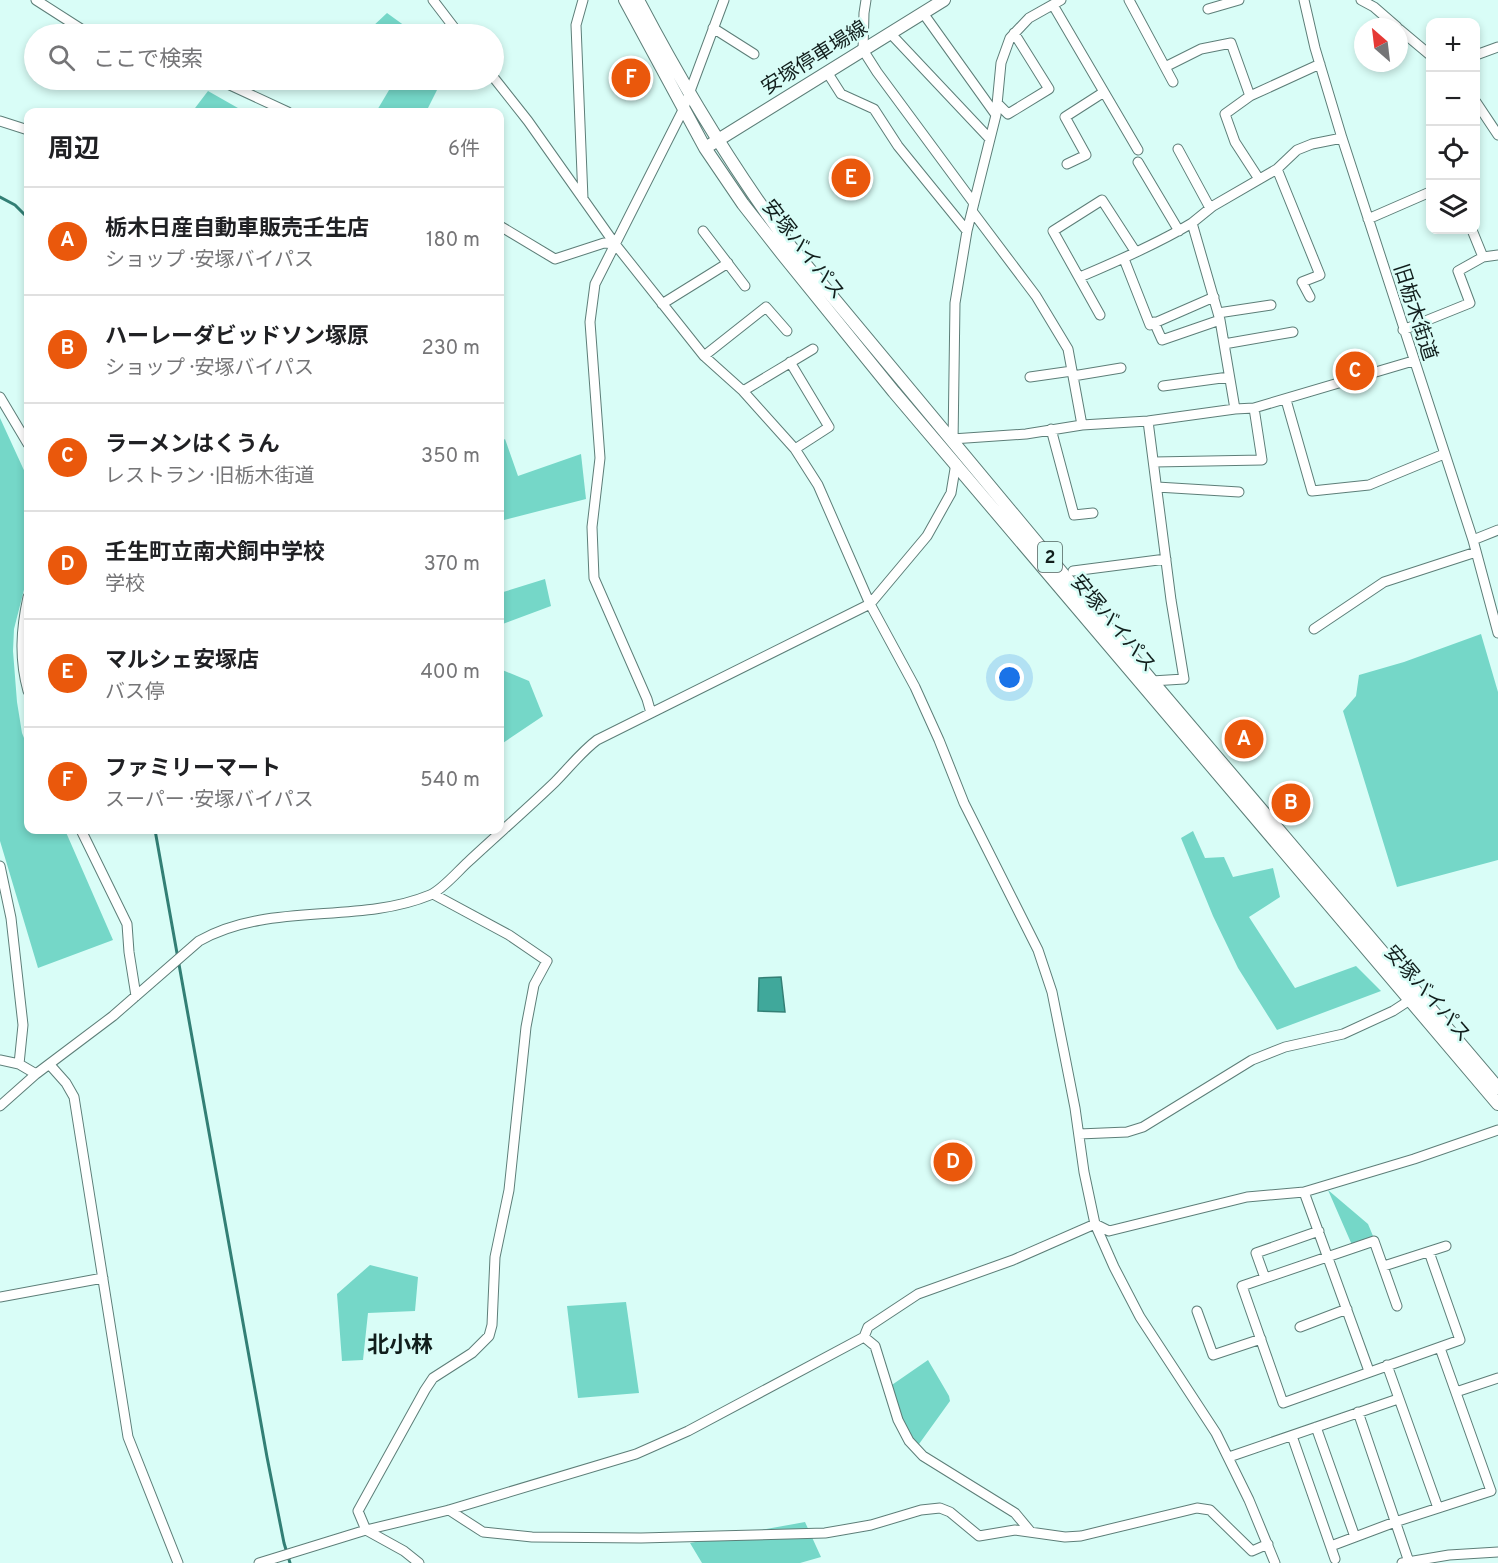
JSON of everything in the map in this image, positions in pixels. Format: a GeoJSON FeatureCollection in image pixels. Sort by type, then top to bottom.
{"type":"FeatureCollection","features":[{"type":"Feature","properties":{"kind":"main road","name":"安塚バイパス"},"geometry":{"type":"LineString","coordinates":[[625,0],[705,148],[743,204],[783,255],[956,466],[1414,998],[1498,1088]]}},
{"type":"Feature","properties":{"kind":"main road","name":"安塚バイパス"},"geometry":{"type":"LineString","coordinates":[[638,0],[717,140],[754,198],[791,247],[1414,998],[1498,1104]]}},
{"type":"Feature","properties":{"kind":"main road","name":"安塚停車場線"},"geometry":{"type":"LineString","coordinates":[[705,148],[944,0]]}},
{"type":"Feature","properties":{"kind":"street"},"geometry":{"type":"LineString","coordinates":[[36,0],[73,24]]}},
{"type":"Feature","properties":{"kind":"street"},"geometry":{"type":"LineString","coordinates":[[433,0],[451,24]]}},
{"type":"Feature","properties":{"kind":"street"},"geometry":{"type":"LineString","coordinates":[[583,0],[576,25],[583,200]]}},
{"type":"Feature","properties":{"kind":"street"},"geometry":{"type":"LineString","coordinates":[[651,713],[594,578],[592,527],[600,458],[590,322],[595,284],[683,110],[724,0]]}},
{"type":"Feature","properties":{"kind":"street"},"geometry":{"type":"LineString","coordinates":[[866,0],[863,50],[1036,296],[1068,349],[1082,425]]}},
{"type":"Feature","properties":{"kind":"street"},"geometry":{"type":"LineString","coordinates":[[1129,0],[1173,82]]}},
{"type":"Feature","properties":{"kind":"street"},"geometry":{"type":"LineString","coordinates":[[1208,9],[1239,0]]}},
{"type":"Feature","properties":{"kind":"street","name":"旧栃木街道"},"geometry":{"type":"LineString","coordinates":[[1304,0],[1342,138],[1413,362],[1473,540],[1498,633]]}},
{"type":"Feature","properties":{"kind":"street"},"geometry":{"type":"LineString","coordinates":[[1363,0],[1387,18]]}},
{"type":"Feature","properties":{"kind":"street"},"geometry":{"type":"LineString","coordinates":[[504,828],[592,744],[870,604],[927,536],[951,493],[956,466],[952,439],[955,303],[967,231],[996,116],[1001,63],[1010,38],[1029,18],[1057,2],[1104,92],[1138,150]]}},
{"type":"Feature","properties":{"kind":"street"},"geometry":{"type":"LineString","coordinates":[[923,13],[996,116]]}},
{"type":"Feature","properties":{"kind":"street"},"geometry":{"type":"LineString","coordinates":[[713,28],[754,54]]}},
{"type":"Feature","properties":{"kind":"street"},"geometry":{"type":"LineString","coordinates":[[890,33],[990,138]]}},
{"type":"Feature","properties":{"kind":"street"},"geometry":{"type":"LineString","coordinates":[[998,104],[1008,114],[1048,89],[1014,33]]}},
{"type":"Feature","properties":{"kind":"street"},"geometry":{"type":"LineString","coordinates":[[1408,36],[1426,51]]}},
{"type":"Feature","properties":{"kind":"street"},"geometry":{"type":"LineString","coordinates":[[1164,67],[1201,49],[1231,43],[1250,96]]}},
{"type":"Feature","properties":{"kind":"street"},"geometry":{"type":"LineString","coordinates":[[1480,54],[1498,47]]}},
{"type":"Feature","properties":{"kind":"street"},"geometry":{"type":"LineString","coordinates":[[1259,179],[1235,142],[1225,114],[1250,96],[1320,64]]}},
{"type":"Feature","properties":{"kind":"street"},"geometry":{"type":"LineString","coordinates":[[827,72],[841,94],[874,109],[898,147],[967,231]]}},
{"type":"Feature","properties":{"kind":"street"},"geometry":{"type":"LineString","coordinates":[[241,90],[279,108]]}},
{"type":"Feature","properties":{"kind":"street"},"geometry":{"type":"LineString","coordinates":[[503,90],[615,244],[662,304],[704,356],[743,391],[795,448],[818,485],[870,604],[915,687],[964,803],[1038,950],[1053,999],[1095,1224],[1131,1302],[1199,1405],[1229,1457],[1275,1563]]}},
{"type":"Feature","properties":{"kind":"street"},"geometry":{"type":"LineString","coordinates":[[1067,164],[1086,154],[1065,117],[1104,92]]}},
{"type":"Feature","properties":{"kind":"street"},"geometry":{"type":"LineString","coordinates":[[1480,108],[1498,135]]}},
{"type":"Feature","properties":{"kind":"street"},"geometry":{"type":"LineString","coordinates":[[0,121],[24,129]]}},
{"type":"Feature","properties":{"kind":"street"},"geometry":{"type":"LineString","coordinates":[[1080,277],[1124,259],[1135,251],[1179,231],[1210,208],[1277,169],[1297,150],[1312,144],[1342,138]]}},
{"type":"Feature","properties":{"kind":"street"},"geometry":{"type":"LineString","coordinates":[[1178,149],[1210,208]]}},
{"type":"Feature","properties":{"kind":"street"},"geometry":{"type":"LineString","coordinates":[[1138,162],[1179,231]]}},
{"type":"Feature","properties":{"kind":"street"},"geometry":{"type":"LineString","coordinates":[[1277,169],[1320,275],[1302,282],[1310,297]]}},
{"type":"Feature","properties":{"kind":"street"},"geometry":{"type":"LineString","coordinates":[[1368,219],[1426,194]]}},
{"type":"Feature","properties":{"kind":"street"},"geometry":{"type":"LineString","coordinates":[[1100,315],[1053,231],[1102,200],[1135,251]]}},
{"type":"Feature","properties":{"kind":"street"},"geometry":{"type":"LineString","coordinates":[[1192,223],[1219,317],[1234,409]]}},
{"type":"Feature","properties":{"kind":"street"},"geometry":{"type":"LineString","coordinates":[[504,228],[555,259],[604,243],[615,244]]}},
{"type":"Feature","properties":{"kind":"street"},"geometry":{"type":"LineString","coordinates":[[703,231],[745,286]]}},
{"type":"Feature","properties":{"kind":"street"},"geometry":{"type":"LineString","coordinates":[[1474,234],[1483,257]]}},
{"type":"Feature","properties":{"kind":"street"},"geometry":{"type":"LineString","coordinates":[[1403,330],[1470,303],[1458,271],[1483,257],[1498,255]]}},
{"type":"Feature","properties":{"kind":"street"},"geometry":{"type":"LineString","coordinates":[[1124,259],[1150,325],[1214,297]]}},
{"type":"Feature","properties":{"kind":"street"},"geometry":{"type":"LineString","coordinates":[[662,304],[728,263]]}},
{"type":"Feature","properties":{"kind":"street"},"geometry":{"type":"LineString","coordinates":[[1154,322],[1162,340],[1219,317],[1271,305]]}},
{"type":"Feature","properties":{"kind":"street"},"geometry":{"type":"LineString","coordinates":[[704,356],[766,307],[787,331]]}},
{"type":"Feature","properties":{"kind":"street"},"geometry":{"type":"LineString","coordinates":[[1224,344],[1293,332]]}},
{"type":"Feature","properties":{"kind":"street"},"geometry":{"type":"LineString","coordinates":[[743,391],[813,349]]}},
{"type":"Feature","properties":{"kind":"street"},"geometry":{"type":"LineString","coordinates":[[790,362],[829,427],[795,448]]}},
{"type":"Feature","properties":{"kind":"street"},"geometry":{"type":"LineString","coordinates":[[952,439],[1026,434],[1082,425],[1148,421],[1254,408],[1413,362]]}},
{"type":"Feature","properties":{"kind":"street"},"geometry":{"type":"LineString","coordinates":[[1030,377],[1121,368]]}},
{"type":"Feature","properties":{"kind":"street"},"geometry":{"type":"LineString","coordinates":[[1163,386],[1229,377]]}},
{"type":"Feature","properties":{"kind":"street"},"geometry":{"type":"LineString","coordinates":[[0,397],[24,437]]}},
{"type":"Feature","properties":{"kind":"street"},"geometry":{"type":"LineString","coordinates":[[1286,400],[1312,491],[1369,485],[1444,454]]}},
{"type":"Feature","properties":{"kind":"street"},"geometry":{"type":"LineString","coordinates":[[1154,462],[1262,460],[1254,408]]}},
{"type":"Feature","properties":{"kind":"street"},"geometry":{"type":"LineString","coordinates":[[1148,421],[1184,679],[1152,681]]}},
{"type":"Feature","properties":{"kind":"street"},"geometry":{"type":"LineString","coordinates":[[1051,429],[1074,515],[1093,513]]}},
{"type":"Feature","properties":{"kind":"street"},"geometry":{"type":"LineString","coordinates":[[1157,487],[1239,492]]}},
{"type":"Feature","properties":{"kind":"street"},"geometry":{"type":"LineString","coordinates":[[1473,540],[1498,530]]}},
{"type":"Feature","properties":{"kind":"street"},"geometry":{"type":"LineString","coordinates":[[1314,628],[1384,582],[1476,552]]}},
{"type":"Feature","properties":{"kind":"street"},"geometry":{"type":"LineString","coordinates":[[1073,571],[1166,559]]}},
{"type":"Feature","properties":{"kind":"street"},"geometry":{"type":"LineString","coordinates":[[24,615],[21,644],[24,670]]}},
{"type":"Feature","properties":{"kind":"street"},"geometry":{"type":"LineString","coordinates":[[83,834],[127,924],[136,996]]}},
{"type":"Feature","properties":{"kind":"street"},"geometry":{"type":"LineString","coordinates":[[0,1106],[36,1074],[136,996],[189,947],[212,934],[241,923],[381,908],[433,894],[498,834]]}},
{"type":"Feature","properties":{"kind":"street"},"geometry":{"type":"LineString","coordinates":[[0,866],[11,918],[23,1025],[19,1064]]}},
{"type":"Feature","properties":{"kind":"street"},"geometry":{"type":"LineString","coordinates":[[419,1563],[404,1551],[366,1530],[358,1511],[433,1378],[472,1353],[489,1336],[492,1325],[495,1257],[509,1190],[526,1027],[534,985],[547,961],[509,935],[433,894]]}},
{"type":"Feature","properties":{"kind":"street"},"geometry":{"type":"LineString","coordinates":[[1080,1134],[1127,1132],[1143,1127],[1260,1056],[1285,1047],[1343,1034],[1414,998]]}},
{"type":"Feature","properties":{"kind":"street"},"geometry":{"type":"LineString","coordinates":[[0,1060],[19,1064],[36,1074]]}},
{"type":"Feature","properties":{"kind":"street"},"geometry":{"type":"LineString","coordinates":[[50,1065],[66,1083],[74,1097],[128,1437],[178,1563]]}},
{"type":"Feature","properties":{"kind":"street"},"geometry":{"type":"LineString","coordinates":[[1095,1224],[1109,1231],[1247,1197],[1304,1192],[1414,1159],[1498,1130]]}},
{"type":"Feature","properties":{"kind":"street"},"geometry":{"type":"LineString","coordinates":[[1304,1192],[1369,1371]]}},
{"type":"Feature","properties":{"kind":"street"},"geometry":{"type":"LineString","coordinates":[[259,1563],[366,1530],[449,1510],[636,1454],[688,1431],[864,1337],[868,1327],[918,1294],[1013,1260],[1095,1224]]}},
{"type":"Feature","properties":{"kind":"street"},"geometry":{"type":"LineString","coordinates":[[1265,1278],[1256,1253],[1319,1232]]}},
{"type":"Feature","properties":{"kind":"street"},"geometry":{"type":"LineString","coordinates":[[1397,1306],[1374,1241],[1242,1286],[1283,1402],[1460,1340],[1429,1252]]}},
{"type":"Feature","properties":{"kind":"street"},"geometry":{"type":"LineString","coordinates":[[1384,1266],[1446,1246]]}},
{"type":"Feature","properties":{"kind":"street"},"geometry":{"type":"LineString","coordinates":[[0,1297],[103,1278]]}},
{"type":"Feature","properties":{"kind":"street"},"geometry":{"type":"LineString","coordinates":[[1300,1327],[1347,1309]]}},
{"type":"Feature","properties":{"kind":"street"},"geometry":{"type":"LineString","coordinates":[[1197,1311],[1213,1355],[1261,1339]]}},
{"type":"Feature","properties":{"kind":"street"},"geometry":{"type":"LineString","coordinates":[[864,1337],[875,1346],[898,1420],[909,1442],[923,1456],[1015,1513],[1030,1531]]}},
{"type":"Feature","properties":{"kind":"street"},"geometry":{"type":"LineString","coordinates":[[1331,1546],[1395,1522],[1491,1491],[1440,1348]]}},
{"type":"Feature","properties":{"kind":"street"},"geometry":{"type":"LineString","coordinates":[[1387,1365],[1438,1508]]}},
{"type":"Feature","properties":{"kind":"street"},"geometry":{"type":"LineString","coordinates":[[1456,1392],[1498,1378]]}},
{"type":"Feature","properties":{"kind":"street"},"geometry":{"type":"LineString","coordinates":[[1229,1457],[1398,1399]]}},
{"type":"Feature","properties":{"kind":"street"},"geometry":{"type":"LineString","coordinates":[[1358,1412],[1406,1562],[1449,1555],[1478,1558],[1498,1552]]}},
{"type":"Feature","properties":{"kind":"street"},"geometry":{"type":"LineString","coordinates":[[1316,1427],[1355,1537]]}},
{"type":"Feature","properties":{"kind":"street"},"geometry":{"type":"LineString","coordinates":[[1292,1436],[1335,1559]]}},
{"type":"Feature","properties":{"kind":"street"},"geometry":{"type":"LineString","coordinates":[[449,1510],[483,1532],[532,1537],[640,1538],[825,1533],[871,1525],[921,1510],[940,1508],[950,1512],[979,1536],[1015,1530],[1065,1537],[1081,1536],[1203,1508],[1210,1510],[1252,1551],[1268,1544]]}},
{"type":"Feature","properties":{"kind":"shaded area"},"geometry":{"type":"Polygon","coordinates":[[[387,13],[402,24],[375,24],[387,13]]]}},
{"type":"Feature","properties":{"kind":"shaded area"},"geometry":{"type":"Polygon","coordinates":[[[389,90],[437,90],[428,108],[378,108],[389,90]]]}},
{"type":"Feature","properties":{"kind":"shaded area"},"geometry":{"type":"Polygon","coordinates":[[[208,91],[238,108],[195,108],[208,91]]]}},
{"type":"Feature","properties":{"kind":"shaded area"},"geometry":{"type":"Polygon","coordinates":[[[0,418],[24,470],[24,590],[14,629],[13,651],[17,702],[24,738],[24,834],[67,834],[113,940],[38,968],[0,841],[0,418]]]}},
{"type":"Feature","properties":{"kind":"shaded area"},"geometry":{"type":"Polygon","coordinates":[[[504,440],[518,476],[581,454],[586,499],[504,520],[504,440]]]}},
{"type":"Feature","properties":{"kind":"shaded area"},"geometry":{"type":"Polygon","coordinates":[[[545,579],[551,606],[504,624],[504,592],[545,579]]]}},
{"type":"Feature","properties":{"kind":"shaded area"},"geometry":{"type":"Polygon","coordinates":[[[1481,634],[1498,692],[1498,860],[1397,887],[1343,711],[1356,696],[1359,675],[1404,662],[1481,634]]]}},
{"type":"Feature","properties":{"kind":"shaded area"},"geometry":{"type":"Polygon","coordinates":[[[504,671],[529,681],[543,716],[504,742],[504,671]]]}},
{"type":"Feature","properties":{"kind":"shaded area"},"geometry":{"type":"Polygon","coordinates":[[[1193,831],[1205,858],[1224,857],[1233,877],[1273,868],[1280,897],[1249,917],[1295,988],[1356,966],[1381,991],[1277,1030],[1238,968],[1213,916],[1181,838],[1193,831]]]}},
{"type":"Feature","properties":{"kind":"shaded area"},"geometry":{"type":"Polygon","coordinates":[[[781,977],[785,1012],[758,1011],[759,978],[781,977]]]}},
{"type":"Feature","properties":{"kind":"shaded area"},"geometry":{"type":"Polygon","coordinates":[[[1328,1190],[1368,1224],[1373,1236],[1352,1245],[1328,1190]]]}},
{"type":"Feature","properties":{"kind":"shaded area"},"geometry":{"type":"Polygon","coordinates":[[[370,1265],[418,1277],[415,1311],[368,1313],[363,1360],[342,1361],[337,1294],[370,1265]]]}},
{"type":"Feature","properties":{"kind":"shaded area"},"geometry":{"type":"Polygon","coordinates":[[[626,1302],[639,1393],[578,1398],[567,1306],[626,1302]]]}},
{"type":"Feature","properties":{"kind":"shaded area"},"geometry":{"type":"Polygon","coordinates":[[[928,1360],[950,1401],[914,1451],[886,1389],[928,1360]]]}},
{"type":"Feature","properties":{"kind":"shaded area"},"geometry":{"type":"Polygon","coordinates":[[[805,1522],[821,1557],[800,1563],[702,1563],[690,1543],[805,1522]]]}},
{"type":"Feature","properties":{"kind":"waterway"},"geometry":{"type":"LineString","coordinates":[[0,197],[15,205],[24,214]]}},
{"type":"Feature","properties":{"kind":"waterway"},"geometry":{"type":"LineString","coordinates":[[156,834],[267,1457],[290,1563]]}},
{"type":"Feature","properties":{"kind":"place","name":"ファミリーマート"},"geometry":{"type":"Point","coordinates":[631,78]}},
{"type":"Feature","properties":{"kind":"place","name":"マルシェ安塚店"},"geometry":{"type":"Point","coordinates":[851,178]}},
{"type":"Feature","properties":{"kind":"place","name":"ラーメンはくうん"},"geometry":{"type":"Point","coordinates":[1355,371]}},
{"type":"Feature","properties":{"kind":"place","name":"栃木日産自動車販売壬生店"},"geometry":{"type":"Point","coordinates":[1244,739]}},
{"type":"Feature","properties":{"kind":"place","name":"ハーレーダビッドソン塚原"},"geometry":{"type":"Point","coordinates":[1291,803]}},
{"type":"Feature","properties":{"kind":"place","name":"壬生町立南犬飼中学校"},"geometry":{"type":"Point","coordinates":[953,1162]}},
{"type":"Feature","properties":{"kind":"district","name":"北小林"},"geometry":{"type":"Point","coordinates":[400,1344]}}]}
